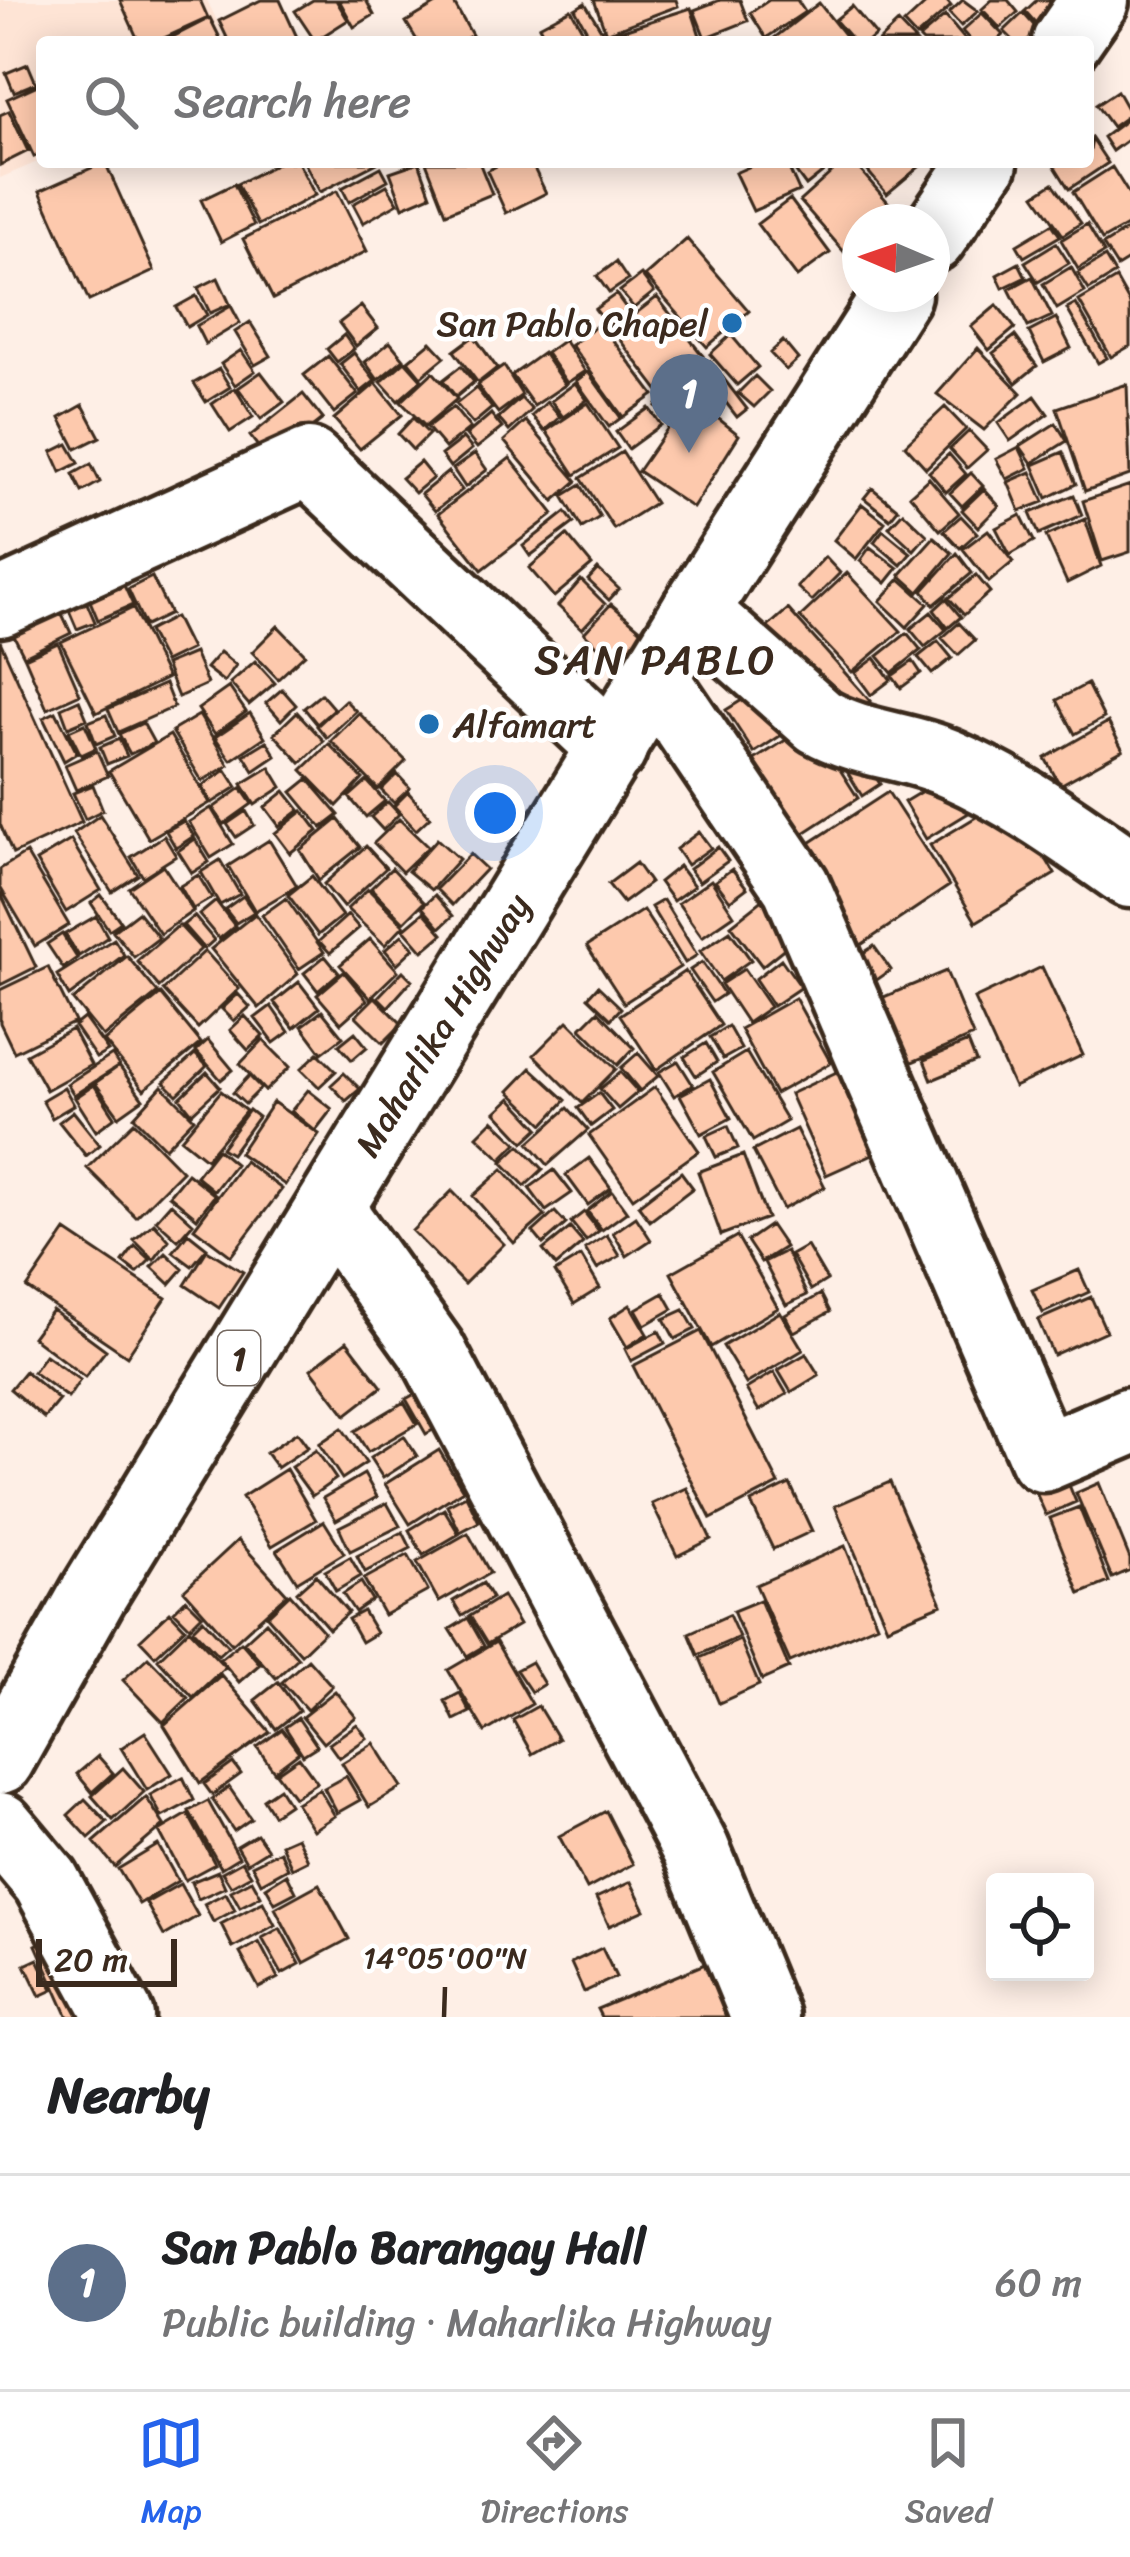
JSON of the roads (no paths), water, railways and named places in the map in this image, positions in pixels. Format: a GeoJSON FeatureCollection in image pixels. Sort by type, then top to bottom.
{"type":"FeatureCollection","features":[{"type":"Feature","properties":{"kind":"main road"},"geometry":{"type":"LineString","coordinates":[[1070,36],[1095,0]]}},
{"type":"Feature","properties":{"kind":"main road"},"geometry":{"type":"LineString","coordinates":[[950,212],[980,168]]}},
{"type":"Feature","properties":{"kind":"main road","name":"Maharlika Highway"},"geometry":{"type":"LineString","coordinates":[[0,1760],[94,1593],[695,611],[886,312]]}},
{"type":"Feature","properties":{"kind":"main road"},"geometry":{"type":"LineString","coordinates":[[0,603],[308,462],[613,749]]}},
{"type":"Feature","properties":{"kind":"main road"},"geometry":{"type":"LineString","coordinates":[[695,611],[819,721],[843,735],[950,763],[1042,812],[1130,874]]}},
{"type":"Feature","properties":{"kind":"main road"},"geometry":{"type":"LineString","coordinates":[[655,678],[796,886],[1043,1458],[1130,1420]]}},
{"type":"Feature","properties":{"kind":"main road"},"geometry":{"type":"LineString","coordinates":[[331,1210],[432,1351],[696,1850],[765,2017]]}},
{"type":"Feature","properties":{"kind":"main road"},"geometry":{"type":"LineString","coordinates":[[0,1826],[46,1881],[120,2017]]}},
{"type":"Feature","properties":{"kind":"place","name":"San Pablo Chapel"},"geometry":{"type":"Point","coordinates":[732,323]}},
{"type":"Feature","properties":{"kind":"place","name":"San Pablo Barangay Hall"},"geometry":{"type":"Point","coordinates":[689,453]}},
{"type":"Feature","properties":{"kind":"place","name":"Alfamart"},"geometry":{"type":"Point","coordinates":[429,724]}},
{"type":"Feature","properties":{"kind":"district","name":"SAN PABLO"},"geometry":{"type":"Point","coordinates":[656,659]}}]}
